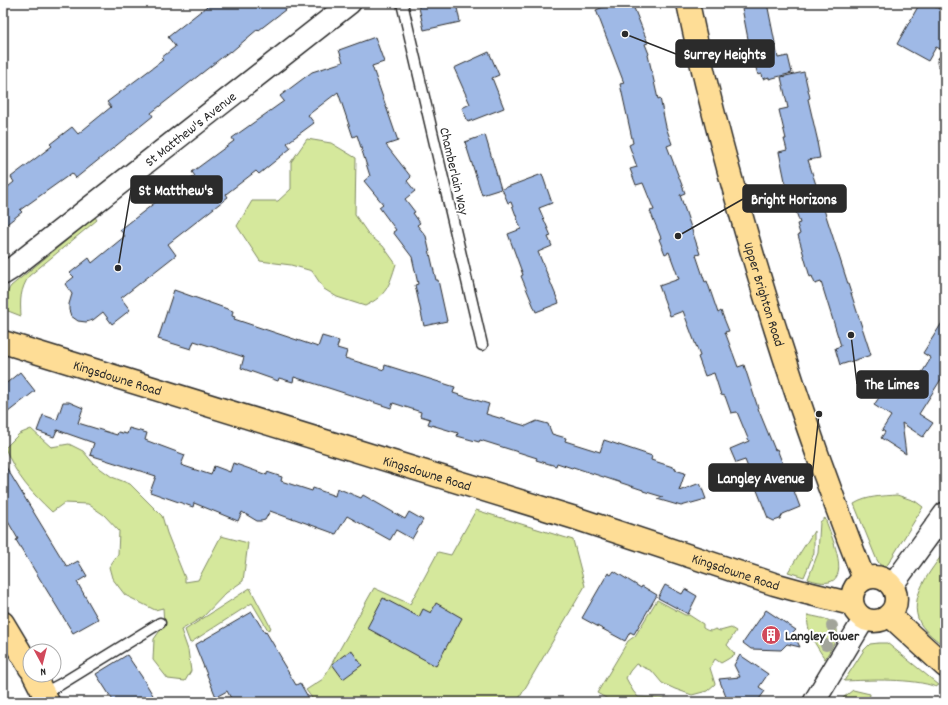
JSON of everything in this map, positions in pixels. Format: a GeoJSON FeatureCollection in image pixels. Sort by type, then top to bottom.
{"type":"FeatureCollection","features":[{"type":"Feature","properties":{"kind":"main road","name":"Upper Brighton Road"},"geometry":{"type":"LineString","coordinates":[[688,3],[701,70],[755,263],[789,374],[837,512],[864,579]]}},
{"type":"Feature","properties":{"kind":"main road","name":"Kingsdowne Road"},"geometry":{"type":"LineString","coordinates":[[3,342],[569,516],[774,584],[803,592],[858,612]]}},
{"type":"Feature","properties":{"kind":"main road"},"geometry":{"type":"LineString","coordinates":[[875,577],[881,578],[888,582],[895,592],[896,600],[894,608],[883,620],[869,621],[858,612],[852,596],[854,588],[864,579],[875,577]]}},
{"type":"Feature","properties":{"kind":"main road"},"geometry":{"type":"LineString","coordinates":[[889,615],[945,666]]}},
{"type":"Feature","properties":{"kind":"main road"},"geometry":{"type":"LineString","coordinates":[[3,623],[22,655]]}},
{"type":"Feature","properties":{"kind":"street","name":"St Matthew's Avenue"},"geometry":{"type":"LineString","coordinates":[[6,275],[350,3]]}},
{"type":"Feature","properties":{"kind":"street"},"geometry":{"type":"LineString","coordinates":[[892,586],[945,513]]}},
{"type":"Feature","properties":{"kind":"street"},"geometry":{"type":"LineString","coordinates":[[814,702],[858,612]]}},
{"type":"Feature","properties":{"kind":"lane","name":"Chamberlain Way"},"geometry":{"type":"LineString","coordinates":[[402,3],[482,345]]}},
{"type":"Feature","properties":{"kind":"lane"},"geometry":{"type":"LineString","coordinates":[[42,690],[61,684],[160,623]]}},
{"type":"Feature","properties":{"kind":"green space"},"geometry":{"type":"Polygon","coordinates":[[[307,139],[331,143],[356,158],[355,215],[369,235],[383,246],[396,264],[389,284],[383,294],[365,306],[337,297],[324,289],[312,271],[291,265],[260,261],[237,226],[252,201],[278,201],[291,189],[291,162],[307,139]]]}},
{"type":"Feature","properties":{"kind":"green space"},"geometry":{"type":"Polygon","coordinates":[[[95,217],[97,220],[29,276],[21,295],[21,316],[3,309],[5,297],[11,286],[95,217]]]}},
{"type":"Feature","properties":{"kind":"green space"},"geometry":{"type":"Polygon","coordinates":[[[31,429],[51,447],[69,444],[83,451],[94,464],[112,477],[130,484],[162,516],[167,533],[185,578],[185,582],[198,580],[221,536],[248,543],[243,581],[226,593],[203,617],[181,630],[188,650],[191,671],[185,681],[168,679],[153,660],[154,639],[164,625],[163,608],[155,610],[125,595],[112,578],[109,567],[118,554],[119,531],[104,515],[88,504],[64,503],[52,512],[25,483],[14,467],[5,448],[19,434],[31,429]]]}},
{"type":"Feature","properties":{"kind":"green space"},"geometry":{"type":"Polygon","coordinates":[[[897,495],[915,501],[923,507],[888,564],[885,566],[880,565],[854,504],[869,498],[897,495]]]}},
{"type":"Feature","properties":{"kind":"green space"},"geometry":{"type":"Polygon","coordinates":[[[476,510],[573,540],[585,586],[517,702],[315,702],[306,690],[323,679],[374,588],[410,604],[438,552],[451,555],[476,510]]]}},
{"type":"Feature","properties":{"kind":"green space"},"geometry":{"type":"Polygon","coordinates":[[[825,518],[837,552],[839,564],[838,574],[833,580],[824,582],[808,579],[818,553],[820,522],[825,518]]]}},
{"type":"Feature","properties":{"kind":"green space"},"geometry":{"type":"Polygon","coordinates":[[[814,531],[814,553],[804,577],[788,572],[814,531]]]}},
{"type":"Feature","properties":{"kind":"green space"},"geometry":{"type":"Polygon","coordinates":[[[945,551],[945,647],[922,627],[917,614],[916,604],[922,585],[945,551]]]}},
{"type":"Feature","properties":{"kind":"green space"},"geometry":{"type":"Polygon","coordinates":[[[250,588],[271,628],[268,630],[252,603],[190,643],[185,630],[250,588]]]}},
{"type":"Feature","properties":{"kind":"green space"},"geometry":{"type":"Polygon","coordinates":[[[657,600],[685,615],[689,615],[703,624],[703,628],[708,630],[712,631],[715,629],[720,631],[731,628],[736,631],[727,645],[735,654],[721,663],[715,659],[710,668],[715,684],[707,691],[692,695],[662,683],[652,671],[636,664],[626,678],[638,697],[671,699],[674,702],[613,702],[597,693],[628,641],[635,636],[657,600]]]}},
{"type":"Feature","properties":{"kind":"green space"},"geometry":{"type":"Polygon","coordinates":[[[808,615],[827,620],[836,626],[837,635],[825,659],[815,644],[808,627],[808,615]]]}},
{"type":"Feature","properties":{"kind":"green space"},"geometry":{"type":"Polygon","coordinates":[[[887,643],[939,685],[936,687],[916,682],[891,680],[844,681],[864,650],[870,644],[887,643]]]}},
{"type":"Feature","properties":{"kind":"green space"},"geometry":{"type":"Polygon","coordinates":[[[853,690],[870,694],[869,702],[838,702],[853,690]]]}},
{"type":"Feature","properties":{"kind":"building"},"geometry":{"type":"Polygon","coordinates":[[[211,3],[294,3],[259,30],[258,29],[231,52],[230,51],[151,113],[153,116],[76,178],[72,173],[20,210],[22,212],[3,227],[3,191],[14,182],[11,177],[52,146],[50,144],[72,127],[78,134],[111,107],[107,102],[163,60],[161,58],[175,47],[168,37],[211,3]]]}},
{"type":"Feature","properties":{"kind":"building"},"geometry":{"type":"Polygon","coordinates":[[[418,3],[456,3],[460,22],[424,30],[418,3]]]}},
{"type":"Feature","properties":{"kind":"building"},"geometry":{"type":"Polygon","coordinates":[[[605,3],[632,3],[648,43],[645,44],[649,54],[658,99],[660,98],[666,127],[672,144],[667,146],[685,193],[680,195],[700,254],[696,255],[718,313],[721,311],[729,331],[725,332],[738,367],[744,365],[759,411],[775,450],[777,449],[800,507],[783,514],[780,519],[774,521],[768,518],[745,460],[736,463],[730,449],[749,441],[737,412],[731,413],[725,396],[721,395],[714,373],[705,376],[698,357],[700,356],[683,311],[670,316],[659,286],[679,279],[669,252],[665,254],[659,239],[661,238],[650,211],[654,210],[643,183],[636,185],[630,169],[637,167],[629,145],[633,143],[620,84],[624,83],[596,10],[606,6],[605,3]]]}},
{"type":"Feature","properties":{"kind":"building"},"geometry":{"type":"Polygon","coordinates":[[[741,3],[767,3],[778,58],[788,56],[792,73],[769,79],[769,77],[763,79],[762,74],[758,75],[749,44],[741,3]]]}},
{"type":"Feature","properties":{"kind":"building"},"geometry":{"type":"Polygon","coordinates":[[[920,3],[928,3],[945,12],[945,51],[936,47],[928,61],[897,44],[920,3]]]}},
{"type":"Feature","properties":{"kind":"building"},"geometry":{"type":"Polygon","coordinates":[[[375,37],[384,62],[372,66],[398,141],[386,145],[411,177],[407,181],[415,191],[405,199],[415,212],[413,213],[420,223],[417,225],[426,236],[447,321],[424,326],[415,285],[418,284],[412,257],[393,232],[396,230],[379,207],[383,204],[364,181],[370,176],[357,135],[353,137],[338,92],[308,115],[314,123],[287,143],[291,148],[259,174],[256,171],[226,194],[228,197],[168,244],[176,255],[121,298],[130,310],[112,324],[103,312],[93,320],[86,322],[78,321],[71,316],[69,304],[72,294],[65,284],[74,277],[70,273],[89,258],[92,263],[125,236],[120,230],[166,194],[168,197],[195,176],[192,172],[234,141],[232,138],[284,101],[280,96],[312,72],[343,62],[339,50],[375,37]]]}},
{"type":"Feature","properties":{"kind":"building"},"geometry":{"type":"Polygon","coordinates":[[[489,52],[499,75],[492,78],[504,108],[468,122],[462,108],[470,104],[454,68],[489,52]]]}},
{"type":"Feature","properties":{"kind":"building"},"geometry":{"type":"Polygon","coordinates":[[[804,72],[820,158],[808,160],[871,355],[840,365],[835,348],[841,346],[821,282],[815,284],[812,276],[810,277],[798,235],[800,234],[797,224],[800,223],[785,181],[779,152],[787,150],[779,110],[788,108],[781,77],[804,72]]]}},
{"type":"Feature","properties":{"kind":"building"},"geometry":{"type":"Polygon","coordinates":[[[485,135],[501,189],[482,195],[465,142],[485,135]]]}},
{"type":"Feature","properties":{"kind":"building"},"geometry":{"type":"Polygon","coordinates":[[[542,174],[552,203],[539,208],[551,236],[548,237],[552,246],[538,252],[559,303],[536,312],[521,276],[523,275],[508,234],[521,229],[511,202],[508,203],[502,189],[542,174]]]}},
{"type":"Feature","properties":{"kind":"building"},"geometry":{"type":"Polygon","coordinates":[[[174,290],[233,311],[232,316],[235,317],[234,319],[318,347],[322,336],[339,341],[337,348],[347,351],[345,358],[384,370],[385,365],[455,387],[453,393],[489,404],[486,414],[526,426],[537,421],[548,424],[552,434],[566,438],[565,441],[600,452],[604,440],[652,456],[651,460],[676,468],[675,470],[685,473],[679,491],[700,483],[706,499],[681,506],[657,499],[663,497],[573,467],[572,468],[557,463],[556,466],[536,460],[537,458],[480,440],[479,442],[457,436],[458,433],[428,424],[430,419],[420,416],[421,412],[393,403],[391,408],[294,377],[293,382],[279,378],[278,381],[241,368],[244,357],[194,341],[191,349],[158,339],[174,290]]]}},
{"type":"Feature","properties":{"kind":"building"},"geometry":{"type":"Polygon","coordinates":[[[945,318],[945,373],[919,414],[933,423],[923,437],[902,423],[906,454],[881,438],[885,432],[882,430],[891,416],[874,405],[888,384],[907,397],[931,358],[923,353],[945,318]]]}},
{"type":"Feature","properties":{"kind":"building"},"geometry":{"type":"Polygon","coordinates":[[[20,372],[35,391],[3,416],[3,386],[20,372]]]}},
{"type":"Feature","properties":{"kind":"building"},"geometry":{"type":"Polygon","coordinates":[[[63,402],[69,402],[83,408],[78,423],[117,435],[118,432],[127,434],[129,428],[147,433],[145,440],[185,455],[181,465],[211,475],[214,466],[230,472],[233,463],[267,475],[267,472],[282,477],[281,481],[312,491],[313,488],[335,496],[337,488],[361,498],[363,495],[405,519],[409,512],[423,520],[412,539],[396,530],[390,540],[347,516],[336,534],[270,511],[265,520],[261,521],[257,521],[242,512],[238,521],[194,503],[193,507],[150,492],[156,476],[90,455],[94,443],[57,430],[54,437],[37,431],[43,415],[57,420],[63,402]]]}},
{"type":"Feature","properties":{"kind":"building"},"geometry":{"type":"Polygon","coordinates":[[[3,462],[67,567],[78,561],[87,576],[77,582],[98,619],[73,633],[16,540],[18,539],[3,513],[3,462]]]}},
{"type":"Feature","properties":{"kind":"building"},"geometry":{"type":"Polygon","coordinates":[[[614,571],[641,588],[642,586],[657,595],[634,634],[630,632],[625,641],[582,618],[608,573],[611,575],[614,571]]]}},
{"type":"Feature","properties":{"kind":"building"},"geometry":{"type":"Polygon","coordinates":[[[665,585],[682,594],[685,589],[697,596],[688,614],[658,598],[665,585]]]}},
{"type":"Feature","properties":{"kind":"building"},"geometry":{"type":"Polygon","coordinates":[[[383,598],[419,617],[423,609],[431,613],[436,603],[462,618],[436,666],[367,628],[383,598]]]}},
{"type":"Feature","properties":{"kind":"building","name":"Langley Tower"},"geometry":{"type":"Polygon","coordinates":[[[766,610],[796,630],[793,633],[800,647],[787,644],[781,650],[751,649],[743,643],[766,610]]]}},
{"type":"Feature","properties":{"kind":"building"},"geometry":{"type":"Polygon","coordinates":[[[252,612],[265,633],[266,632],[296,685],[300,683],[311,702],[233,702],[227,691],[216,697],[195,645],[252,612]]]}},
{"type":"Feature","properties":{"kind":"building"},"geometry":{"type":"Polygon","coordinates":[[[351,650],[362,665],[343,679],[332,664],[351,650]]]}},
{"type":"Feature","properties":{"kind":"building"},"geometry":{"type":"Polygon","coordinates":[[[127,655],[157,702],[114,702],[96,674],[127,655]]]}},
{"type":"Feature","properties":{"kind":"building"},"geometry":{"type":"Polygon","coordinates":[[[740,655],[768,674],[759,687],[765,691],[757,702],[728,702],[719,679],[740,677],[734,665],[740,655]]]}},
{"type":"Feature","properties":{"kind":"place","name":"Surrey Heights"},"geometry":{"type":"Point","coordinates":[625,34]}},
{"type":"Feature","properties":{"kind":"place","name":"Bright Horizons"},"geometry":{"type":"Point","coordinates":[678,236]}},
{"type":"Feature","properties":{"kind":"place","name":"St Matthew's"},"geometry":{"type":"Point","coordinates":[118,268]}},
{"type":"Feature","properties":{"kind":"place","name":"The Limes"},"geometry":{"type":"Point","coordinates":[851,335]}},
{"type":"Feature","properties":{"kind":"place","name":"Langley Avenue"},"geometry":{"type":"Point","coordinates":[819,414]}},
{"type":"Feature","properties":{"kind":"place","name":"Langley Tower"},"geometry":{"type":"Point","coordinates":[771,635]}}]}
